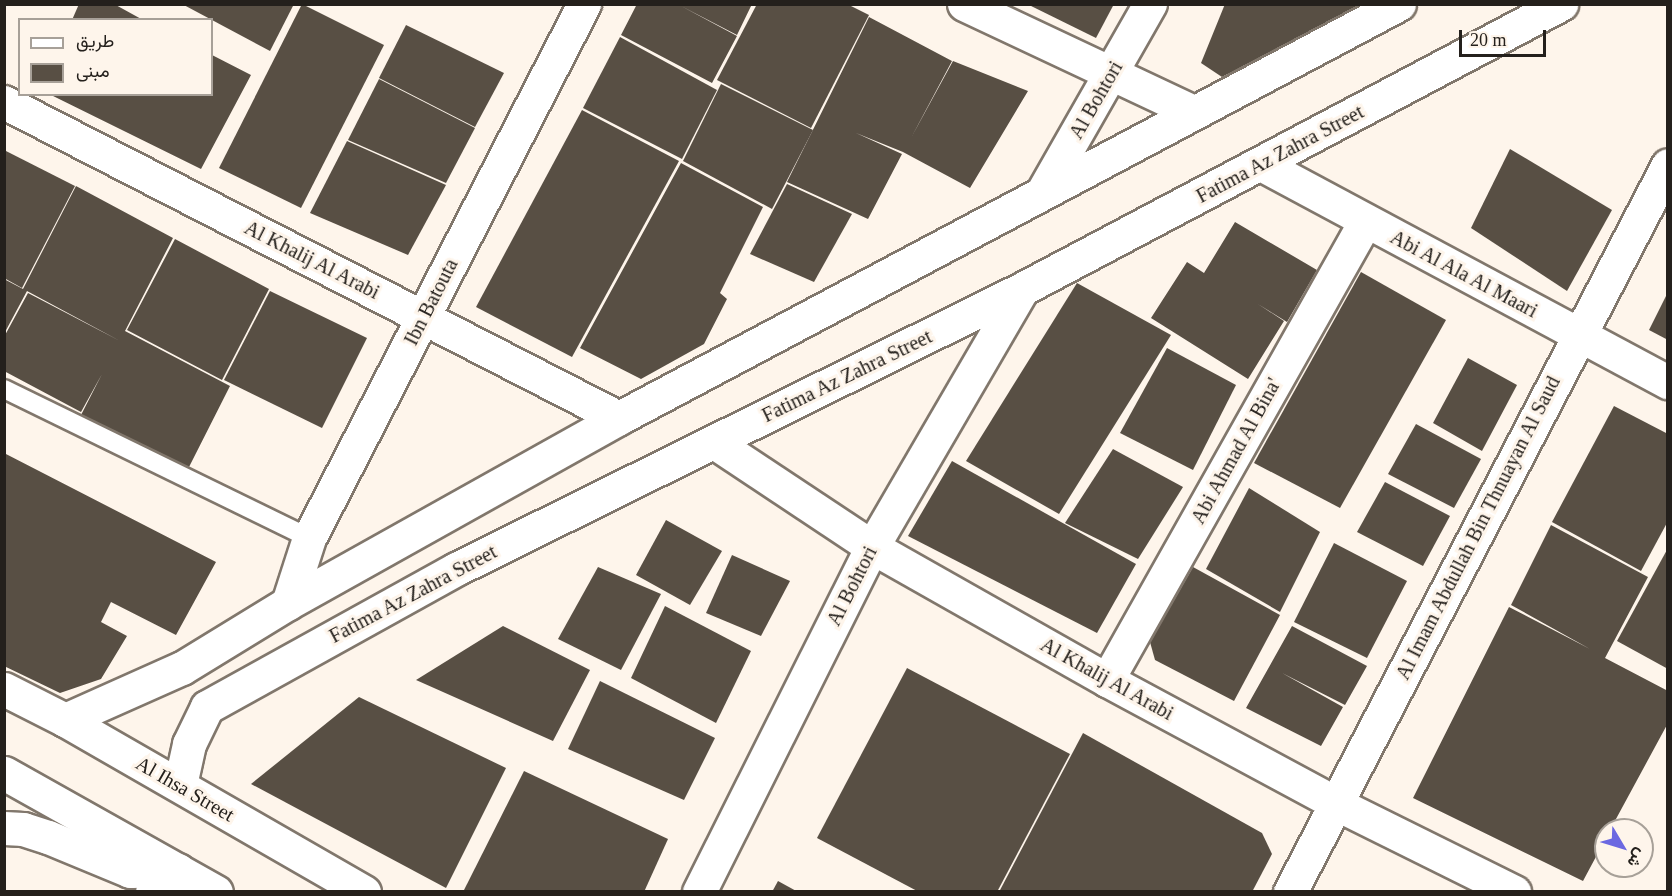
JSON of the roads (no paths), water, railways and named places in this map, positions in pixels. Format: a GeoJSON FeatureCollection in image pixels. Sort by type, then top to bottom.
{"type":"FeatureCollection","features":[{"type":"Feature","properties":{"kind":"street","name":"Ibn Batouta"},"geometry":{"type":"LineString","coordinates":[[288,603],[309,538],[584,4]]}},
{"type":"Feature","properties":{"kind":"street"},"geometry":{"type":"LineString","coordinates":[[964,4],[1194,112]]}},
{"type":"Feature","properties":{"kind":"street","name":"Al Bohtori"},"geometry":{"type":"LineString","coordinates":[[1041,194],[1112,75],[1149,4]]}},
{"type":"Feature","properties":{"kind":"street"},"geometry":{"type":"LineString","coordinates":[[65,720],[182,668],[288,603],[619,418],[1399,4]]}},
{"type":"Feature","properties":{"kind":"street","name":"Fatima Az Zahra Street"},"geometry":{"type":"LineString","coordinates":[[180,785],[189,744],[207,706],[456,569],[1022,290],[1561,4]]}},
{"type":"Feature","properties":{"kind":"street","name":"Al Khalij Al Arabi"},"geometry":{"type":"LineString","coordinates":[[4,102],[619,418]]}},
{"type":"Feature","properties":{"kind":"street","name":"Abi Al Ala Al Maari"},"geometry":{"type":"LineString","coordinates":[[1261,164],[1365,222],[1668,382]]}},
{"type":"Feature","properties":{"kind":"street","name":"Al Imam Abdullah Bin Thnuayan Al Saud"},"geometry":{"type":"LineString","coordinates":[[1290,891],[1668,165]]}},
{"type":"Feature","properties":{"kind":"street","name":"Abi Ahmad Al Bina'"},"geometry":{"type":"LineString","coordinates":[[1107,680],[1365,222]]}},
{"type":"Feature","properties":{"kind":"street","name":"Al Bohtori"},"geometry":{"type":"LineString","coordinates":[[699,891],[872,547],[1022,290]]}},
{"type":"Feature","properties":{"kind":"street","name":"Al Khalij Al Arabi"},"geometry":{"type":"LineString","coordinates":[[714,442],[872,547],[1107,680],[1335,803],[1514,891]]}},
{"type":"Feature","properties":{"kind":"street","name":"Al Ihsa Street"},"geometry":{"type":"LineString","coordinates":[[4,690],[65,720],[364,891]]}},
{"type":"Feature","properties":{"kind":"street"},"geometry":{"type":"LineString","coordinates":[[4,773],[216,891]]}},
{"type":"Feature","properties":{"kind":"street"},"geometry":{"type":"LineString","coordinates":[[4,828],[23,829],[48,837],[129,871],[178,870]]}},
{"type":"Feature","properties":{"kind":"street"},"geometry":{"type":"LineString","coordinates":[[152,891],[178,870]]}},
{"type":"Feature","properties":{"kind":"lane"},"geometry":{"type":"LineString","coordinates":[[4,389],[309,538]]}}]}
